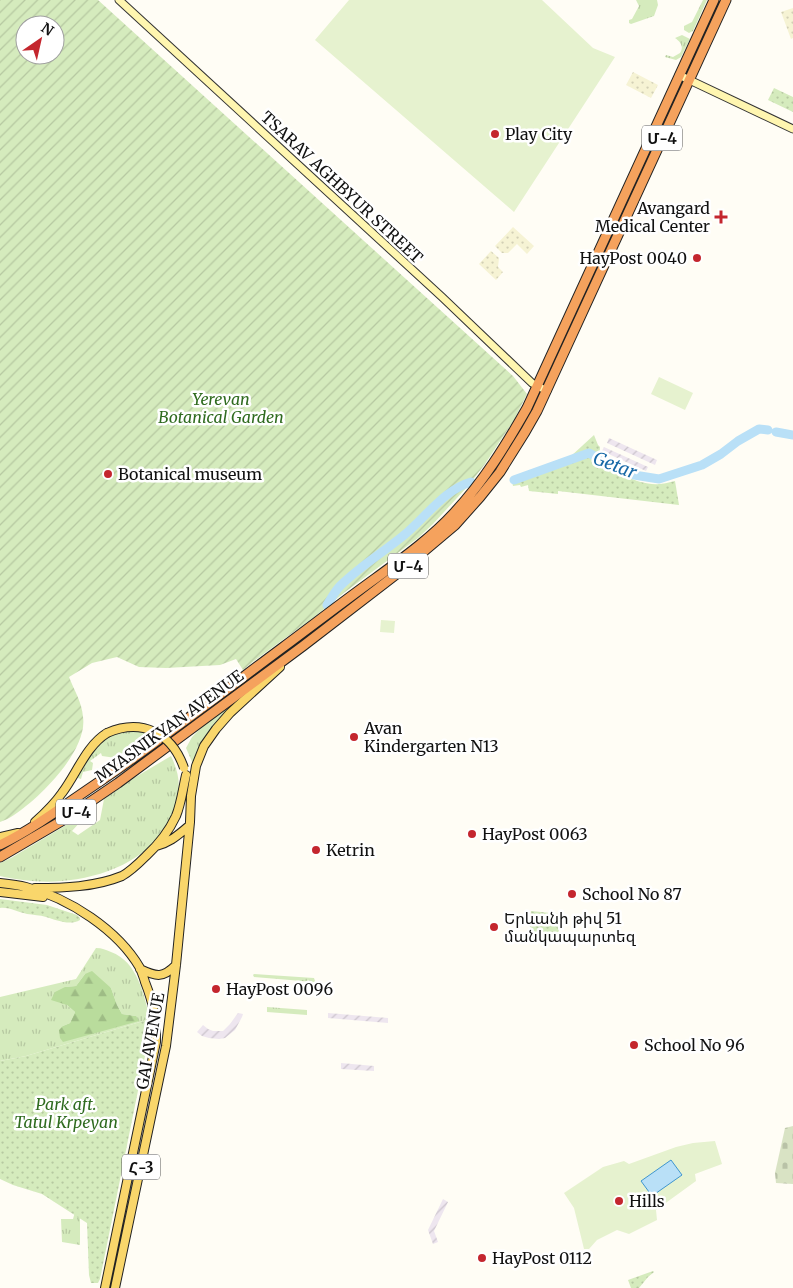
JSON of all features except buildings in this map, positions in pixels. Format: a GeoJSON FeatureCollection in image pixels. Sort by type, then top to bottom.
{"type":"FeatureCollection","features":[{"type":"Feature","properties":{"kind":"highway","name":"Մ-4"},"geometry":{"type":"LineString","coordinates":[[538,386],[714,0]]}},
{"type":"Feature","properties":{"kind":"highway","name":"Մ-4"},"geometry":{"type":"LineString","coordinates":[[303,646],[398,573],[455,525],[500,472],[525,432],[547,391],[726,0]]}},
{"type":"Feature","properties":{"kind":"highway","name":"MYASNIKYAN AVENUE"},"geometry":{"type":"LineString","coordinates":[[2,841],[26,831],[121,768],[434,533],[477,486],[505,447],[538,386]]}},
{"type":"Feature","properties":{"kind":"highway","name":"MYASNIKYAN AVENUE"},"geometry":{"type":"LineString","coordinates":[[0,857],[65,819],[101,795],[303,646]]}},
{"type":"Feature","properties":{"kind":"main road","name":"TSARAV AGHBYUR STREET"},"geometry":{"type":"LineString","coordinates":[[119,0],[532,383],[547,391]]}},
{"type":"Feature","properties":{"kind":"main road"},"geometry":{"type":"LineString","coordinates":[[679,75],[793,129]]}},
{"type":"Feature","properties":{"kind":"main road"},"geometry":{"type":"LineString","coordinates":[[191,796],[198,759],[204,746],[216,729],[230,713],[303,646]]}},
{"type":"Feature","properties":{"kind":"main road"},"geometry":{"type":"LineString","coordinates":[[26,831],[62,794],[93,745],[101,737],[116,729],[131,726],[140,727],[163,736],[181,758],[191,796]]}},
{"type":"Feature","properties":{"kind":"main road"},"geometry":{"type":"LineString","coordinates":[[28,888],[66,888],[92,884],[123,875],[138,864],[156,846],[169,829],[176,815],[185,771]]}},
{"type":"Feature","properties":{"kind":"main road","name":"GAI AVENUE"},"geometry":{"type":"LineString","coordinates":[[115,1288],[166,1046],[176,964],[191,796]]}},
{"type":"Feature","properties":{"kind":"main road"},"geometry":{"type":"LineString","coordinates":[[156,846],[169,842],[189,826]]}},
{"type":"Feature","properties":{"kind":"main road"},"geometry":{"type":"LineString","coordinates":[[0,883],[28,888],[59,899]]}},
{"type":"Feature","properties":{"kind":"main road"},"geometry":{"type":"LineString","coordinates":[[0,892],[59,899]]}},
{"type":"Feature","properties":{"kind":"main road","name":"GAI AVENUE"},"geometry":{"type":"LineString","coordinates":[[59,899],[101,925],[130,954],[140,969],[152,1002],[156,1022],[156,1042],[105,1288]]}},
{"type":"Feature","properties":{"kind":"main road"},"geometry":{"type":"LineString","coordinates":[[140,969],[153,976],[159,976],[168,973],[176,964]]}},
{"type":"Feature","properties":{"kind":"shaded area"},"geometry":{"type":"Polygon","coordinates":[[[793,8],[793,38],[791,39],[781,12],[793,8]]]}},
{"type":"Feature","properties":{"kind":"shaded area"},"geometry":{"type":"Polygon","coordinates":[[[633,72],[658,85],[651,98],[626,85],[633,72]]]}},
{"type":"Feature","properties":{"kind":"shaded area"},"geometry":{"type":"Polygon","coordinates":[[[513,227],[534,246],[527,254],[517,244],[508,253],[502,253],[495,246],[513,227]]]}},
{"type":"Feature","properties":{"kind":"shaded area"},"geometry":{"type":"Polygon","coordinates":[[[491,251],[499,258],[498,267],[503,272],[496,280],[479,264],[491,251]]]}},
{"type":"Feature","properties":{"kind":"shaded area"},"geometry":{"type":"Polygon","coordinates":[[[609,438],[657,460],[655,465],[607,443],[609,438]]]}},
{"type":"Feature","properties":{"kind":"shaded area"},"geometry":{"type":"Polygon","coordinates":[[[604,447],[648,467],[646,471],[602,451],[604,447]]]}},
{"type":"Feature","properties":{"kind":"shaded area"},"geometry":{"type":"Polygon","coordinates":[[[238,1013],[243,1014],[242,1017],[235,1030],[225,1038],[209,1038],[197,1032],[203,1025],[213,1031],[223,1031],[238,1013]]]}},
{"type":"Feature","properties":{"kind":"shaded area"},"geometry":{"type":"Polygon","coordinates":[[[328,1013],[388,1018],[388,1023],[328,1018],[328,1013]]]}},
{"type":"Feature","properties":{"kind":"shaded area"},"geometry":{"type":"Polygon","coordinates":[[[341,1063],[374,1066],[374,1071],[341,1069],[341,1063]]]}},
{"type":"Feature","properties":{"kind":"shaded area"},"geometry":{"type":"Polygon","coordinates":[[[443,1199],[448,1202],[434,1231],[438,1242],[433,1244],[428,1230],[443,1199]]]}},
{"type":"Feature","properties":{"kind":"green space","name":"Yerevan Botanical Garden"},"geometry":{"type":"Polygon","coordinates":[[[0,0],[98,0],[513,376],[527,394],[514,420],[485,464],[468,486],[433,524],[418,538],[243,670],[236,659],[220,665],[166,668],[139,667],[117,657],[92,663],[69,677],[79,701],[83,717],[83,730],[78,744],[70,758],[49,785],[11,817],[0,822],[0,0]]]}},
{"type":"Feature","properties":{"kind":"green space","name":"Play City"},"geometry":{"type":"Polygon","coordinates":[[[349,0],[542,0],[593,48],[615,57],[514,212],[315,40],[349,0]]]}},
{"type":"Feature","properties":{"kind":"green space"},"geometry":{"type":"Polygon","coordinates":[[[636,0],[657,0],[658,5],[654,16],[631,24],[629,20],[632,19],[639,6],[636,0]]]}},
{"type":"Feature","properties":{"kind":"green space"},"geometry":{"type":"Polygon","coordinates":[[[703,0],[707,0],[693,31],[689,33],[684,30],[684,26],[692,22],[703,0]]]}},
{"type":"Feature","properties":{"kind":"green space"},"geometry":{"type":"Polygon","coordinates":[[[682,35],[690,39],[681,57],[676,60],[665,57],[666,55],[673,57],[680,53],[681,45],[675,38],[682,35]]]}},
{"type":"Feature","properties":{"kind":"green space"},"geometry":{"type":"Polygon","coordinates":[[[774,88],[793,97],[793,112],[768,100],[774,88]]]}},
{"type":"Feature","properties":{"kind":"green space"},"geometry":{"type":"Polygon","coordinates":[[[659,377],[693,393],[685,410],[651,394],[659,377]]]}},
{"type":"Feature","properties":{"kind":"green space"},"geometry":{"type":"Polygon","coordinates":[[[594,435],[600,447],[599,461],[619,473],[644,483],[661,484],[675,481],[679,505],[558,491],[558,494],[529,491],[528,485],[521,487],[520,485],[513,486],[511,477],[570,457],[594,435]]]}},
{"type":"Feature","properties":{"kind":"green space"},"geometry":{"type":"Polygon","coordinates":[[[381,620],[395,621],[394,633],[380,632],[381,620]]]}},
{"type":"Feature","properties":{"kind":"green space"},"geometry":{"type":"Polygon","coordinates":[[[277,668],[234,704],[193,764],[186,748],[192,737],[209,720],[277,668]]]}},
{"type":"Feature","properties":{"kind":"green space"},"geometry":{"type":"Polygon","coordinates":[[[134,730],[148,734],[116,758],[102,756],[101,753],[90,761],[93,763],[92,770],[83,772],[81,779],[78,778],[76,775],[94,747],[112,733],[134,730]]]}},
{"type":"Feature","properties":{"kind":"green space"},"geometry":{"type":"Polygon","coordinates":[[[171,756],[179,782],[173,817],[161,835],[137,857],[108,871],[77,879],[54,882],[22,880],[0,876],[0,863],[78,818],[81,821],[72,831],[78,835],[100,820],[104,799],[171,756]]]}},
{"type":"Feature","properties":{"kind":"green space"},"geometry":{"type":"Polygon","coordinates":[[[0,899],[47,905],[77,915],[80,920],[76,922],[63,922],[44,916],[0,908],[0,899]]]}},
{"type":"Feature","properties":{"kind":"green space"},"geometry":{"type":"Polygon","coordinates":[[[531,911],[560,914],[558,941],[529,938],[531,911]]]}},
{"type":"Feature","properties":{"kind":"green space"},"geometry":{"type":"Polygon","coordinates":[[[96,948],[106,950],[120,957],[134,971],[142,990],[150,1019],[26,1056],[0,1061],[0,997],[76,979],[96,948]],[[85,974],[76,986],[65,987],[67,1005],[75,1012],[70,1023],[63,1026],[136,1016],[122,1014],[111,988],[85,974]]]}},
{"type":"Feature","properties":{"kind":"green space"},"geometry":{"type":"Polygon","coordinates":[[[92,971],[111,988],[122,1014],[136,1016],[139,1021],[63,1042],[60,1038],[59,1030],[70,1023],[75,1012],[67,1005],[51,1000],[55,992],[65,987],[76,986],[85,974],[92,971]]]}},
{"type":"Feature","properties":{"kind":"green space"},"geometry":{"type":"Polygon","coordinates":[[[254,974],[314,978],[315,981],[254,977],[254,974]]]}},
{"type":"Feature","properties":{"kind":"green space"},"geometry":{"type":"Polygon","coordinates":[[[267,1007],[307,1010],[307,1015],[267,1012],[267,1007]]]}},
{"type":"Feature","properties":{"kind":"green space","name":"Park aft. Tatul Krpeyan"},"geometry":{"type":"Polygon","coordinates":[[[150,1019],[148,1041],[100,1279],[98,1283],[91,1283],[87,1223],[42,1194],[0,1179],[0,1061],[26,1056],[150,1019]]]}},
{"type":"Feature","properties":{"kind":"green space"},"geometry":{"type":"Polygon","coordinates":[[[793,1126],[793,1184],[776,1183],[775,1173],[785,1128],[793,1126]]]}},
{"type":"Feature","properties":{"kind":"green space","name":"Hills"},"geometry":{"type":"Polygon","coordinates":[[[715,1141],[722,1164],[695,1174],[696,1181],[656,1210],[657,1220],[629,1234],[617,1230],[597,1240],[589,1249],[584,1249],[574,1208],[564,1193],[603,1167],[624,1161],[629,1164],[693,1143],[715,1141]]]}},
{"type":"Feature","properties":{"kind":"green space"},"geometry":{"type":"Polygon","coordinates":[[[75,1212],[80,1214],[80,1245],[62,1242],[61,1219],[73,1219],[75,1212]]]}},
{"type":"Feature","properties":{"kind":"green space"},"geometry":{"type":"Polygon","coordinates":[[[653,1271],[639,1288],[631,1288],[628,1280],[653,1271]]]}},
{"type":"Feature","properties":{"kind":"water"},"geometry":{"type":"Polygon","coordinates":[[[671,1160],[682,1175],[652,1196],[641,1181],[671,1160]]]}},
{"type":"Feature","properties":{"kind":"waterway","name":"Getar"},"geometry":{"type":"LineString","coordinates":[[514,480],[589,453],[616,468],[634,475],[659,479],[702,465],[759,429],[768,430]]}},
{"type":"Feature","properties":{"kind":"waterway","name":"Getar"},"geometry":{"type":"LineString","coordinates":[[776,432],[793,435]]}},
{"type":"Feature","properties":{"kind":"waterway","name":"Getar"},"geometry":{"type":"LineString","coordinates":[[327,605],[338,588],[355,573],[403,536],[452,491],[471,482]]}},
{"type":"Feature","properties":{"kind":"place","name":"Play City"},"geometry":{"type":"Point","coordinates":[495,134]}},
{"type":"Feature","properties":{"kind":"place","name":"Avangard Medical Center"},"geometry":{"type":"Point","coordinates":[721,217]}},
{"type":"Feature","properties":{"kind":"place","name":"HayPost 0040"},"geometry":{"type":"Point","coordinates":[697,258]}},
{"type":"Feature","properties":{"kind":"place","name":"Botanical museum"},"geometry":{"type":"Point","coordinates":[108,474]}},
{"type":"Feature","properties":{"kind":"place","name":"Avan Kindergarten N13"},"geometry":{"type":"Point","coordinates":[354,737]}},
{"type":"Feature","properties":{"kind":"place","name":"HayPost 0063"},"geometry":{"type":"Point","coordinates":[472,834]}},
{"type":"Feature","properties":{"kind":"place","name":"Ketrin"},"geometry":{"type":"Point","coordinates":[316,850]}},
{"type":"Feature","properties":{"kind":"place","name":"School No 87"},"geometry":{"type":"Point","coordinates":[572,894]}},
{"type":"Feature","properties":{"kind":"place","name":"Երևանի թիվ 51 մանկապարտեզ"},"geometry":{"type":"Point","coordinates":[494,927]}},
{"type":"Feature","properties":{"kind":"place","name":"HayPost 0096"},"geometry":{"type":"Point","coordinates":[216,989]}},
{"type":"Feature","properties":{"kind":"place","name":"School No 96"},"geometry":{"type":"Point","coordinates":[634,1045]}},
{"type":"Feature","properties":{"kind":"place","name":"Hills"},"geometry":{"type":"Point","coordinates":[619,1201]}},
{"type":"Feature","properties":{"kind":"place","name":"HayPost 0112"},"geometry":{"type":"Point","coordinates":[482,1258]}}]}
